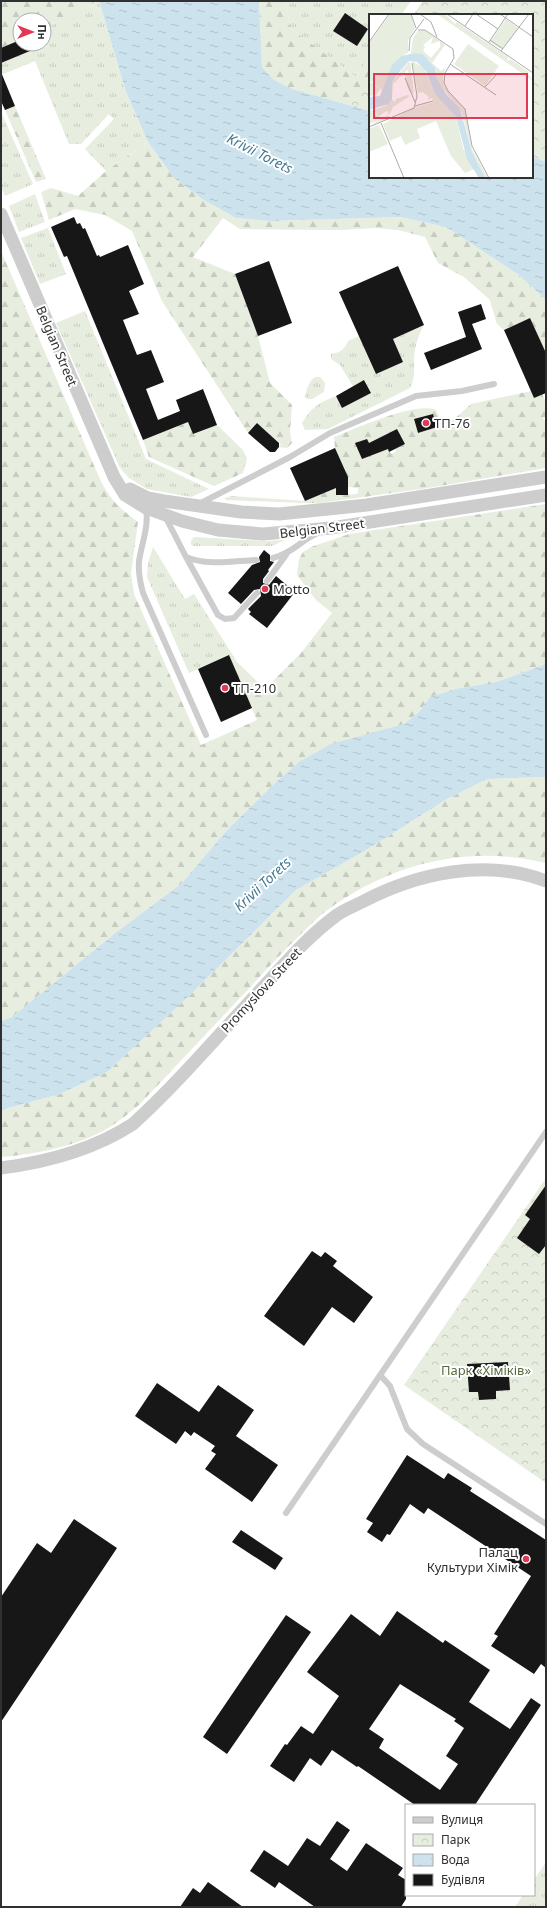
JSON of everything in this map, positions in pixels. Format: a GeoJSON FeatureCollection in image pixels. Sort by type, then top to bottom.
{"type":"FeatureCollection","features":[{"type":"Feature","properties":{"kind":"street","name":"Belgian Street"},"geometry":{"type":"LineString","coordinates":[[1,214],[114,477],[125,495],[146,508],[182,521],[218,530],[238,533],[281,534],[546,495]]}},
{"type":"Feature","properties":{"kind":"street","name":"Belgian Street"},"geometry":{"type":"LineString","coordinates":[[114,477],[125,486],[148,498],[249,513],[278,514],[322,510],[483,488],[546,477]]}},
{"type":"Feature","properties":{"kind":"street","name":"Promyslova Street"},"geometry":{"type":"LineString","coordinates":[[1,1168],[45,1161],[94,1145],[114,1137],[133,1124],[296,952],[334,917],[376,894],[407,882],[448,872],[495,870],[517,873],[546,881]]}},
{"type":"Feature","properties":{"kind":"lane"},"geometry":{"type":"LineString","coordinates":[[196,505],[290,457],[330,433],[416,396],[462,391],[494,384]]}},
{"type":"Feature","properties":{"kind":"lane"},"geometry":{"type":"LineString","coordinates":[[146,508],[147,528],[139,567],[139,578],[143,593],[206,735]]}},
{"type":"Feature","properties":{"kind":"lane"},"geometry":{"type":"LineString","coordinates":[[164,515],[218,615],[225,619],[234,618],[257,593]]}},
{"type":"Feature","properties":{"kind":"lane"},"geometry":{"type":"LineString","coordinates":[[267,581],[286,555],[313,536],[330,528]]}},
{"type":"Feature","properties":{"kind":"lane"},"geometry":{"type":"LineString","coordinates":[[273,558],[286,555]]}},
{"type":"Feature","properties":{"kind":"lane"},"geometry":{"type":"LineString","coordinates":[[186,557],[196,561],[209,562],[256,560]]}},
{"type":"Feature","properties":{"kind":"lane"},"geometry":{"type":"LineString","coordinates":[[286,1512],[546,1132]]}},
{"type":"Feature","properties":{"kind":"lane"},"geometry":{"type":"LineString","coordinates":[[380,1375],[390,1386],[407,1429],[423,1444],[546,1524]]}},
{"type":"Feature","properties":{"kind":"green space"},"geometry":{"type":"Polygon","coordinates":[[[1,1],[97,1],[52,25],[52,12],[12,12],[12,43],[1,48],[1,1]]]}},
{"type":"Feature","properties":{"kind":"green space"},"geometry":{"type":"Polygon","coordinates":[[[99,1],[126,92],[148,142],[106,171],[85,149],[114,119],[109,114],[81,144],[69,144],[35,61],[1,75],[1,63],[28,52],[52,52],[52,25],[99,1]]]}},
{"type":"Feature","properties":{"kind":"green space"},"geometry":{"type":"Polygon","coordinates":[[[259,1],[286,1],[290,28],[356,77],[369,58],[369,111],[292,89],[274,80],[262,67],[259,1]]]}},
{"type":"Feature","properties":{"kind":"green space"},"geometry":{"type":"Polygon","coordinates":[[[286,1],[411,1],[402,14],[369,14],[369,58],[356,77],[290,28],[286,1]]]}},
{"type":"Feature","properties":{"kind":"green space"},"geometry":{"type":"Polygon","coordinates":[[[423,1],[546,1],[546,162],[533,156],[533,14],[414,14],[423,1]]]}},
{"type":"Feature","properties":{"kind":"green space"},"geometry":{"type":"Polygon","coordinates":[[[369,75],[369,111],[349,104],[369,75]]]}},
{"type":"Feature","properties":{"kind":"green space"},"geometry":{"type":"Polygon","coordinates":[[[15,106],[46,179],[36,182],[5,110],[15,106]]]}},
{"type":"Feature","properties":{"kind":"green space"},"geometry":{"type":"Polygon","coordinates":[[[1,112],[33,184],[5,196],[1,187],[1,112]]]}},
{"type":"Feature","properties":{"kind":"green space"},"geometry":{"type":"Polygon","coordinates":[[[148,142],[174,178],[202,199],[236,218],[271,221],[400,217],[446,227],[519,275],[546,300],[546,353],[530,318],[504,330],[497,324],[490,300],[464,277],[438,263],[425,237],[398,230],[375,228],[343,230],[240,229],[223,218],[193,257],[235,274],[258,336],[270,383],[292,405],[290,432],[292,443],[287,448],[279,447],[281,444],[257,423],[248,433],[162,301],[132,231],[105,215],[75,209],[49,220],[41,192],[51,188],[78,196],[106,171],[148,142]]]}},
{"type":"Feature","properties":{"kind":"green space"},"geometry":{"type":"Polygon","coordinates":[[[35,194],[45,222],[19,232],[9,206],[35,194]]]}},
{"type":"Feature","properties":{"kind":"green space"},"geometry":{"type":"Polygon","coordinates":[[[48,228],[66,274],[40,284],[21,238],[48,228]]]}},
{"type":"Feature","properties":{"kind":"green space"},"geometry":{"type":"Polygon","coordinates":[[[1,251],[99,477],[107,492],[115,502],[138,522],[131,573],[134,594],[201,745],[257,720],[229,655],[232,654],[237,662],[265,689],[301,653],[332,613],[316,600],[297,575],[299,559],[303,552],[311,547],[349,534],[546,504],[546,664],[496,682],[455,689],[430,697],[419,712],[404,724],[375,733],[299,762],[276,782],[227,830],[182,883],[114,934],[12,1017],[1,1021],[1,251]]]}},
{"type":"Feature","properties":{"kind":"green space"},"geometry":{"type":"Polygon","coordinates":[[[85,311],[146,459],[209,489],[191,497],[147,489],[129,478],[120,468],[56,323],[85,311]]]}},
{"type":"Feature","properties":{"kind":"green space"},"geometry":{"type":"Polygon","coordinates":[[[424,325],[416,345],[414,370],[410,388],[328,429],[305,430],[302,423],[312,409],[320,403],[336,396],[342,408],[371,393],[365,380],[353,386],[340,365],[331,359],[331,354],[342,350],[348,341],[359,336],[376,374],[403,362],[393,339],[424,325]]]}},
{"type":"Feature","properties":{"kind":"green space"},"geometry":{"type":"Polygon","coordinates":[[[315,377],[320,377],[325,383],[324,392],[312,399],[307,399],[305,397],[308,386],[315,377]]]}},
{"type":"Feature","properties":{"kind":"green space"},"geometry":{"type":"Polygon","coordinates":[[[531,391],[534,398],[542,394],[546,402],[546,416],[543,418],[546,423],[546,468],[428,488],[320,503],[305,503],[305,501],[336,488],[330,475],[344,468],[335,448],[334,437],[401,412],[427,408],[436,410],[444,428],[471,404],[531,391]],[[433,414],[414,420],[418,433],[437,427],[433,414]],[[397,429],[382,437],[391,454],[396,452],[395,449],[405,444],[397,429]],[[367,439],[356,443],[362,459],[374,454],[367,439]],[[348,480],[336,481],[336,495],[358,493],[358,488],[348,487],[348,480]]]}},
{"type":"Feature","properties":{"kind":"green space"},"geometry":{"type":"Polygon","coordinates":[[[167,416],[172,429],[188,422],[194,434],[217,425],[242,449],[247,458],[243,473],[214,486],[149,457],[143,440],[163,432],[158,420],[167,416]]]}},
{"type":"Feature","properties":{"kind":"green space"},"geometry":{"type":"Polygon","coordinates":[[[232,496],[305,501],[305,503],[225,500],[225,498],[232,496]]]}},
{"type":"Feature","properties":{"kind":"green space"},"geometry":{"type":"Polygon","coordinates":[[[194,537],[266,541],[285,540],[272,546],[194,546],[191,545],[191,541],[194,537]]]}},
{"type":"Feature","properties":{"kind":"green space"},"geometry":{"type":"Polygon","coordinates":[[[153,547],[185,599],[194,594],[232,654],[189,673],[147,577],[148,563],[153,547]]]}},
{"type":"Feature","properties":{"kind":"green space"},"geometry":{"type":"Polygon","coordinates":[[[546,777],[546,863],[517,858],[488,856],[459,857],[431,862],[404,870],[351,894],[317,918],[279,956],[140,1104],[122,1119],[98,1134],[71,1144],[29,1154],[1,1157],[1,1110],[60,1094],[107,1072],[188,997],[296,890],[363,852],[447,799],[487,779],[546,777]]]}},
{"type":"Feature","properties":{"kind":"green space","name":"Парк «Хіміків»"},"geometry":{"type":"Polygon","coordinates":[[[546,1178],[546,1483],[404,1385],[546,1178]]]}},
{"type":"Feature","properties":{"kind":"green space"},"geometry":{"type":"Polygon","coordinates":[[[546,1862],[546,1907],[515,1907],[522,1896],[535,1896],[535,1878],[546,1862]]]}},
{"type":"Feature","properties":{"kind":"water","name":"Krivii Torets"},"geometry":{"type":"Polygon","coordinates":[[[99,1],[259,1],[262,67],[274,80],[292,89],[369,111],[369,178],[533,178],[533,156],[546,162],[546,300],[519,275],[446,227],[400,217],[271,221],[236,218],[202,199],[174,178],[148,142],[126,92],[99,1]]]}},
{"type":"Feature","properties":{"kind":"water","name":"Krivii Torets"},"geometry":{"type":"Polygon","coordinates":[[[546,664],[546,777],[487,779],[447,799],[363,852],[296,890],[188,997],[107,1072],[60,1094],[1,1110],[1,1021],[12,1017],[114,934],[182,883],[227,830],[276,782],[299,762],[331,744],[404,724],[419,712],[430,697],[455,689],[496,682],[546,664]]]}},
{"type":"Feature","properties":{"kind":"building"},"geometry":{"type":"Polygon","coordinates":[[[345,13],[368,29],[357,46],[333,31],[345,13]]]}},
{"type":"Feature","properties":{"kind":"building"},"geometry":{"type":"Polygon","coordinates":[[[12,43],[12,52],[28,52],[1,63],[1,48],[12,43]]]}},
{"type":"Feature","properties":{"kind":"building"},"geometry":{"type":"Polygon","coordinates":[[[1,72],[15,106],[5,110],[1,101],[1,72]]]}},
{"type":"Feature","properties":{"kind":"building"},"geometry":{"type":"Polygon","coordinates":[[[74,217],[77,224],[80,223],[83,229],[85,228],[97,256],[99,255],[100,257],[128,245],[144,284],[129,291],[139,314],[123,320],[137,355],[151,350],[164,382],[146,389],[158,420],[180,411],[176,400],[203,389],[217,425],[193,434],[188,422],[143,440],[67,256],[64,257],[51,227],[74,217]]]}},
{"type":"Feature","properties":{"kind":"building"},"geometry":{"type":"Polygon","coordinates":[[[269,261],[292,323],[258,336],[235,274],[269,261]]]}},
{"type":"Feature","properties":{"kind":"building"},"geometry":{"type":"Polygon","coordinates":[[[398,266],[424,325],[393,339],[403,362],[376,374],[339,292],[398,266]]]}},
{"type":"Feature","properties":{"kind":"building"},"geometry":{"type":"Polygon","coordinates":[[[481,304],[486,319],[472,324],[482,349],[431,370],[424,353],[466,337],[458,312],[481,304]]]}},
{"type":"Feature","properties":{"kind":"building"},"geometry":{"type":"Polygon","coordinates":[[[530,318],[546,353],[546,393],[534,398],[504,330],[530,318]]]}},
{"type":"Feature","properties":{"kind":"building"},"geometry":{"type":"Polygon","coordinates":[[[364,380],[371,393],[342,408],[336,396],[364,380]]]}},
{"type":"Feature","properties":{"kind":"building","name":"ТП-76"},"geometry":{"type":"Polygon","coordinates":[[[433,414],[437,427],[418,433],[414,419],[433,414]]]}},
{"type":"Feature","properties":{"kind":"building"},"geometry":{"type":"Polygon","coordinates":[[[257,423],[279,443],[279,447],[275,452],[270,452],[248,433],[257,423]]]}},
{"type":"Feature","properties":{"kind":"building"},"geometry":{"type":"Polygon","coordinates":[[[397,429],[405,444],[389,452],[388,449],[362,459],[355,443],[367,439],[369,443],[397,429]]]}},
{"type":"Feature","properties":{"kind":"building"},"geometry":{"type":"Polygon","coordinates":[[[335,448],[348,477],[348,495],[336,495],[336,488],[305,501],[290,468],[335,448]]]}},
{"type":"Feature","properties":{"kind":"building"},"geometry":{"type":"Polygon","coordinates":[[[264,550],[270,555],[270,561],[274,562],[263,579],[263,583],[269,585],[276,576],[295,592],[267,628],[249,614],[251,612],[248,609],[261,596],[260,589],[254,590],[241,604],[228,593],[252,565],[260,562],[259,557],[264,550]]]}},
{"type":"Feature","properties":{"kind":"building","name":"ТП-210"},"geometry":{"type":"Polygon","coordinates":[[[229,655],[252,708],[221,722],[198,669],[229,655]]]}},
{"type":"Feature","properties":{"kind":"building"},"geometry":{"type":"Polygon","coordinates":[[[546,1185],[546,1245],[539,1254],[517,1238],[530,1219],[525,1215],[546,1185]]]}},
{"type":"Feature","properties":{"kind":"building"},"geometry":{"type":"Polygon","coordinates":[[[312,1251],[321,1257],[325,1252],[337,1261],[333,1266],[373,1297],[354,1323],[332,1307],[304,1346],[264,1316],[312,1251]]]}},
{"type":"Feature","properties":{"kind":"building"},"geometry":{"type":"Polygon","coordinates":[[[508,1362],[510,1390],[496,1391],[496,1399],[479,1400],[478,1392],[469,1392],[467,1364],[508,1362]]]}},
{"type":"Feature","properties":{"kind":"building"},"geometry":{"type":"Polygon","coordinates":[[[157,1383],[199,1412],[218,1385],[254,1410],[236,1436],[278,1465],[252,1502],[205,1469],[216,1454],[211,1451],[215,1446],[194,1432],[191,1436],[185,1431],[176,1444],[135,1416],[157,1383]]]}},
{"type":"Feature","properties":{"kind":"building","name":"Палац Культури Хімік"},"geometry":{"type":"Polygon","coordinates":[[[407,1455],[444,1479],[448,1473],[472,1488],[470,1491],[546,1540],[546,1668],[541,1664],[534,1674],[491,1646],[498,1636],[494,1634],[531,1576],[428,1508],[424,1514],[410,1504],[390,1535],[387,1534],[382,1542],[367,1532],[373,1523],[366,1519],[407,1455]]]}},
{"type":"Feature","properties":{"kind":"building"},"geometry":{"type":"Polygon","coordinates":[[[74,1519],[117,1548],[1,1722],[1,1597],[37,1543],[51,1553],[74,1519]]]}},
{"type":"Feature","properties":{"kind":"building"},"geometry":{"type":"Polygon","coordinates":[[[241,1530],[283,1558],[275,1570],[232,1542],[241,1530]]]}},
{"type":"Feature","properties":{"kind":"building"},"geometry":{"type":"Polygon","coordinates":[[[397,1611],[443,1643],[445,1640],[490,1670],[469,1702],[510,1729],[531,1698],[541,1705],[476,1804],[414,1804],[332,1750],[321,1766],[310,1758],[294,1782],[270,1766],[285,1744],[287,1745],[301,1726],[313,1734],[339,1696],[307,1672],[351,1614],[380,1636],[397,1611]],[[400,1684],[369,1729],[384,1739],[379,1748],[440,1790],[458,1764],[446,1756],[464,1728],[454,1721],[456,1719],[400,1684]]]}},
{"type":"Feature","properties":{"kind":"building"},"geometry":{"type":"Polygon","coordinates":[[[286,1615],[311,1632],[227,1754],[203,1737],[286,1615]]]}},
{"type":"Feature","properties":{"kind":"building"},"geometry":{"type":"Polygon","coordinates":[[[337,1821],[350,1830],[330,1859],[347,1871],[366,1843],[403,1868],[398,1875],[405,1879],[406,1899],[401,1907],[315,1907],[279,1882],[275,1888],[250,1871],[264,1850],[288,1866],[307,1838],[320,1846],[337,1821]]]}},
{"type":"Feature","properties":{"kind":"building"},"geometry":{"type":"Polygon","coordinates":[[[208,1882],[243,1907],[180,1907],[193,1888],[200,1893],[208,1882]]]}},
{"type":"Feature","properties":{"kind":"place","name":"ТП-76"},"geometry":{"type":"Point","coordinates":[426,423]}},
{"type":"Feature","properties":{"kind":"place","name":"Motto"},"geometry":{"type":"Point","coordinates":[265,589]}},
{"type":"Feature","properties":{"kind":"place","name":"ТП-210"},"geometry":{"type":"Point","coordinates":[225,688]}},
{"type":"Feature","properties":{"kind":"place","name":"Палац Культури Хімік"},"geometry":{"type":"Point","coordinates":[526,1559]}}]}
